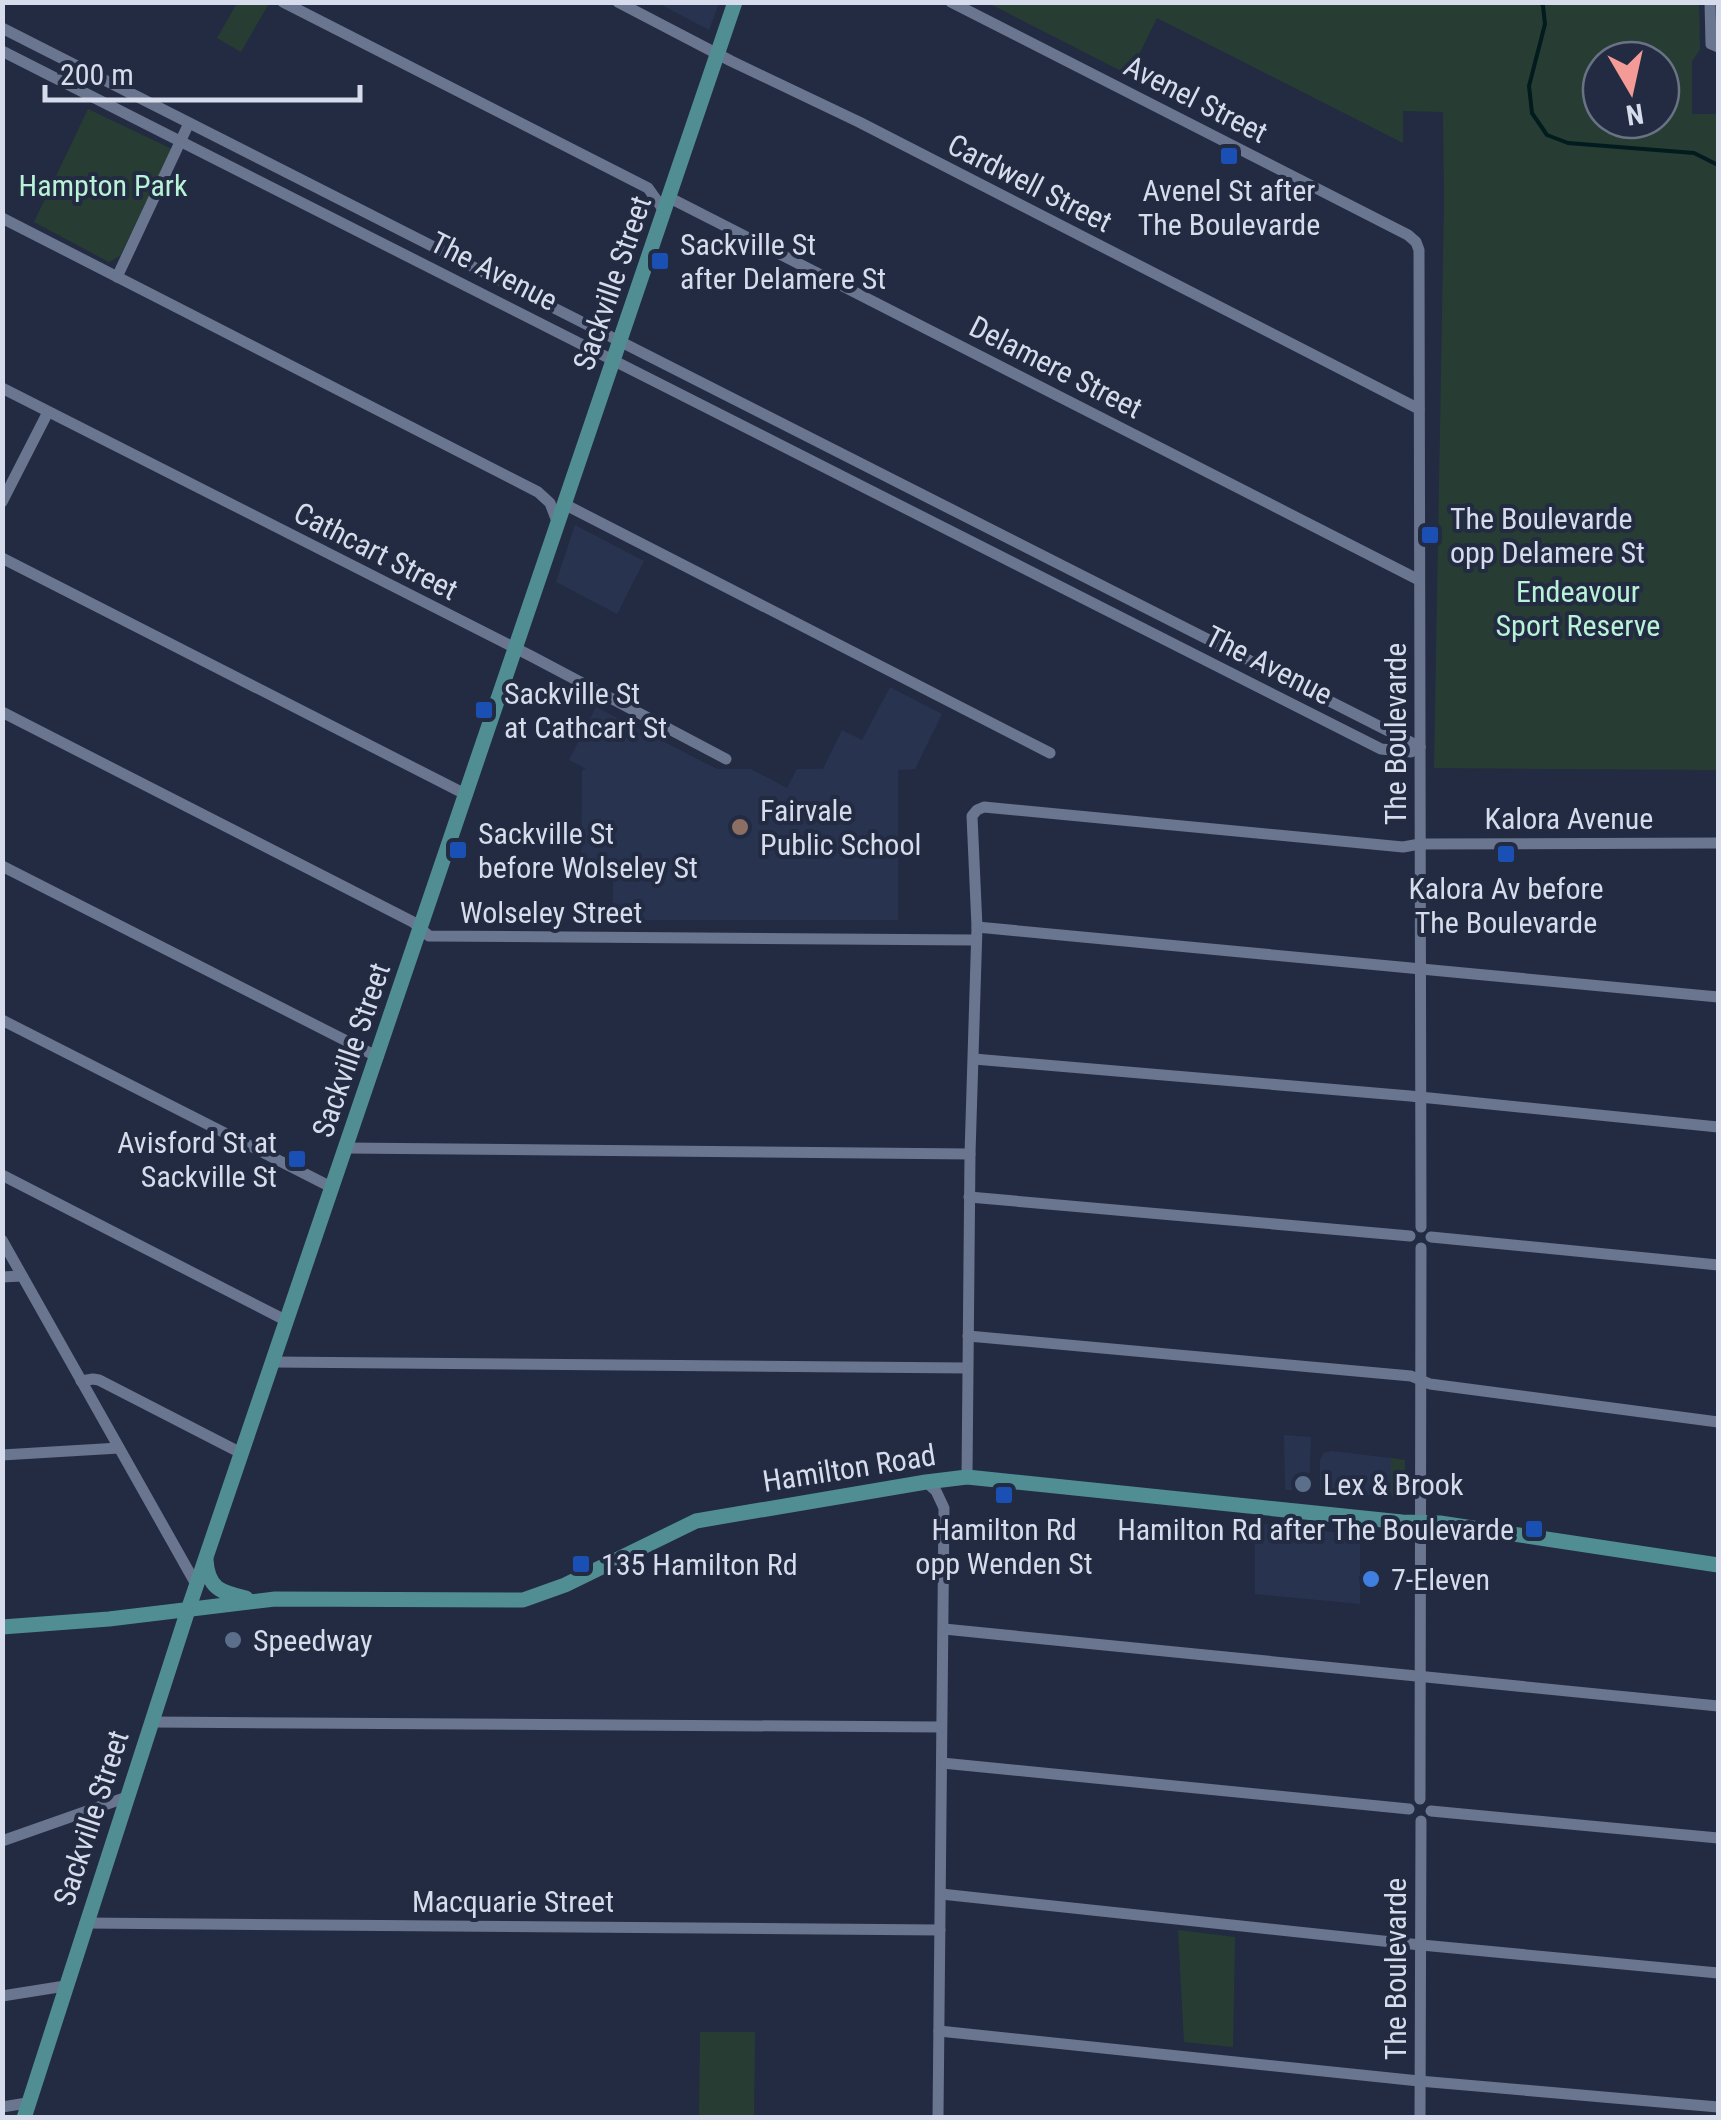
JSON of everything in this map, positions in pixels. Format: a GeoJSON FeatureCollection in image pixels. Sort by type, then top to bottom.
{"type":"FeatureCollection","features":[{"type":"Feature","properties":{"kind":"main road","name":"Sackville Street"},"geometry":{"type":"LineString","coordinates":[[26,2110],[188,1610],[736,2]]}},
{"type":"Feature","properties":{"kind":"main road","name":"Hamilton Road"},"geometry":{"type":"LineString","coordinates":[[2,1627],[109,1620],[275,1599],[522,1600],[565,1584],[696,1521],[964,1478],[1444,1524],[1718,1565]]}},
{"type":"Feature","properties":{"kind":"main road"},"geometry":{"type":"LineString","coordinates":[[206,1559],[209,1578],[220,1589],[248,1598],[275,1599]]}},
{"type":"Feature","properties":{"kind":"street","name":"Delamere Street"},"geometry":{"type":"LineString","coordinates":[[283,2],[648,188],[668,205],[1419,580]]}},
{"type":"Feature","properties":{"kind":"street","name":"Cardwell Street"},"geometry":{"type":"LineString","coordinates":[[618,2],[1419,409]]}},
{"type":"Feature","properties":{"kind":"street","name":"Avenel Street"},"geometry":{"type":"LineString","coordinates":[[951,2],[1408,234],[1416,242]]}},
{"type":"Feature","properties":{"kind":"street"},"geometry":{"type":"LineString","coordinates":[[1710,2],[1715,46]]}},
{"type":"Feature","properties":{"kind":"street","name":"The Avenue"},"geometry":{"type":"LineString","coordinates":[[2,28],[1420,747]]}},
{"type":"Feature","properties":{"kind":"street","name":"The Avenue"},"geometry":{"type":"LineString","coordinates":[[2,50],[1381,750],[1411,752],[1420,747]]}},
{"type":"Feature","properties":{"kind":"street"},"geometry":{"type":"LineString","coordinates":[[117,276],[190,123]]}},
{"type":"Feature","properties":{"kind":"street"},"geometry":{"type":"LineString","coordinates":[[648,188],[675,180]]}},
{"type":"Feature","properties":{"kind":"street"},"geometry":{"type":"LineString","coordinates":[[2,218],[538,492],[550,503],[558,526]]}},
{"type":"Feature","properties":{"kind":"street","name":"The Boulevarde"},"geometry":{"type":"LineString","coordinates":[[1416,242],[1421,1226]]}},
{"type":"Feature","properties":{"kind":"street","name":"Cathcart Street"},"geometry":{"type":"LineString","coordinates":[[2,388],[726,759]]}},
{"type":"Feature","properties":{"kind":"street"},"geometry":{"type":"LineString","coordinates":[[2,502],[48,412]]}},
{"type":"Feature","properties":{"kind":"street"},"geometry":{"type":"LineString","coordinates":[[538,492],[555,492],[573,484]]}},
{"type":"Feature","properties":{"kind":"street"},"geometry":{"type":"LineString","coordinates":[[566,506],[1050,753]]}},
{"type":"Feature","properties":{"kind":"street"},"geometry":{"type":"LineString","coordinates":[[2,558],[467,795]]}},
{"type":"Feature","properties":{"kind":"street","name":"Wolseley Street"},"geometry":{"type":"LineString","coordinates":[[2,712],[413,922],[429,936],[976,933],[1421,968],[1718,997]]}},
{"type":"Feature","properties":{"kind":"street","name":"Kalora Avenue"},"geometry":{"type":"LineString","coordinates":[[976,933],[972,816],[984,807],[1408,848],[1420,844],[1718,843]]}},
{"type":"Feature","properties":{"kind":"street"},"geometry":{"type":"LineString","coordinates":[[2,866],[378,1057]]}},
{"type":"Feature","properties":{"kind":"street"},"geometry":{"type":"LineString","coordinates":[[944,1508],[952,1489],[964,1478],[976,933]]}},
{"type":"Feature","properties":{"kind":"street"},"geometry":{"type":"LineString","coordinates":[[2,1020],[333,1188]]}},
{"type":"Feature","properties":{"kind":"street"},"geometry":{"type":"LineString","coordinates":[[974,1060],[1718,1126]]}},
{"type":"Feature","properties":{"kind":"street"},"geometry":{"type":"LineString","coordinates":[[346,1148],[970,1154]]}},
{"type":"Feature","properties":{"kind":"street"},"geometry":{"type":"LineString","coordinates":[[2,1175],[287,1321]]}},
{"type":"Feature","properties":{"kind":"street"},"geometry":{"type":"LineString","coordinates":[[969,1197],[1410,1236]]}},
{"type":"Feature","properties":{"kind":"street"},"geometry":{"type":"LineString","coordinates":[[1421,1226],[1430,1231],[1432,1238],[1421,1248],[1412,1243],[1410,1236],[1421,1226]]}},
{"type":"Feature","properties":{"kind":"street"},"geometry":{"type":"LineString","coordinates":[[1432,1238],[1718,1265]]}},
{"type":"Feature","properties":{"kind":"street"},"geometry":{"type":"LineString","coordinates":[[2,1240],[197,1586]]}},
{"type":"Feature","properties":{"kind":"street"},"geometry":{"type":"LineString","coordinates":[[1420,1799],[1421,1248]]}},
{"type":"Feature","properties":{"kind":"street"},"geometry":{"type":"LineString","coordinates":[[2,1277],[22,1276]]}},
{"type":"Feature","properties":{"kind":"street"},"geometry":{"type":"LineString","coordinates":[[968,1336],[1391,1374],[1430,1384],[1718,1422]]}},
{"type":"Feature","properties":{"kind":"street"},"geometry":{"type":"LineString","coordinates":[[273,1362],[967,1368]]}},
{"type":"Feature","properties":{"kind":"street"},"geometry":{"type":"LineString","coordinates":[[81,1381],[99,1380],[242,1453]]}},
{"type":"Feature","properties":{"kind":"street"},"geometry":{"type":"LineString","coordinates":[[2,1455],[119,1448]]}},
{"type":"Feature","properties":{"kind":"street"},"geometry":{"type":"LineString","coordinates":[[926,1482],[939,1495],[944,1508],[938,2118]]}},
{"type":"Feature","properties":{"kind":"street"},"geometry":{"type":"LineString","coordinates":[[944,1629],[1718,1706]]}},
{"type":"Feature","properties":{"kind":"street"},"geometry":{"type":"LineString","coordinates":[[152,1722],[941,1726]]}},
{"type":"Feature","properties":{"kind":"street"},"geometry":{"type":"LineString","coordinates":[[942,1763],[1410,1809]]}},
{"type":"Feature","properties":{"kind":"street"},"geometry":{"type":"LineString","coordinates":[[2,1841],[127,1797]]}},
{"type":"Feature","properties":{"kind":"street"},"geometry":{"type":"LineString","coordinates":[[1420,1799],[1430,1804],[1431,1811],[1421,1821],[1412,1818],[1410,1809],[1420,1799]]}},
{"type":"Feature","properties":{"kind":"street"},"geometry":{"type":"LineString","coordinates":[[1431,1811],[1718,1838]]}},
{"type":"Feature","properties":{"kind":"street","name":"The Boulevarde"},"geometry":{"type":"LineString","coordinates":[[1420,2118],[1421,1821]]}},
{"type":"Feature","properties":{"kind":"street"},"geometry":{"type":"LineString","coordinates":[[941,1894],[1718,1973]]}},
{"type":"Feature","properties":{"kind":"street","name":"Macquarie Street"},"geometry":{"type":"LineString","coordinates":[[85,1923],[940,1930]]}},
{"type":"Feature","properties":{"kind":"street"},"geometry":{"type":"LineString","coordinates":[[2,1996],[65,1986]]}},
{"type":"Feature","properties":{"kind":"street"},"geometry":{"type":"LineString","coordinates":[[939,2030],[1419,2081],[1718,2106]]}},
{"type":"Feature","properties":{"kind":"street"},"geometry":{"type":"LineString","coordinates":[[2,2107],[26,2110]]}},
{"type":"Feature","properties":{"kind":"shaded area"},"geometry":{"type":"Polygon","coordinates":[[[658,3],[719,3],[709,30],[658,3]]]}},
{"type":"Feature","properties":{"kind":"shaded area"},"geometry":{"type":"Polygon","coordinates":[[[575,525],[644,561],[617,614],[556,582],[575,525]]]}},
{"type":"Feature","properties":{"kind":"shaded area","name":"Fairvale Public School"},"geometry":{"type":"Polygon","coordinates":[[[890,687],[942,714],[915,769],[898,770],[898,920],[613,920],[613,869],[581,867],[582,770],[586,769],[569,760],[596,707],[717,769],[751,769],[787,788],[797,769],[823,769],[842,730],[862,740],[890,687]]]}},
{"type":"Feature","properties":{"kind":"shaded area"},"geometry":{"type":"Polygon","coordinates":[[[1284,1435],[1311,1437],[1309,1491],[1285,1490],[1284,1435]]]}},
{"type":"Feature","properties":{"kind":"shaded area"},"geometry":{"type":"Polygon","coordinates":[[[1324,1453],[1391,1458],[1391,1497],[1320,1490],[1320,1460],[1324,1453]]]}},
{"type":"Feature","properties":{"kind":"shaded area"},"geometry":{"type":"Polygon","coordinates":[[[1255,1523],[1360,1535],[1360,1604],[1255,1594],[1255,1523]]]}},
{"type":"Feature","properties":{"kind":"green space"},"geometry":{"type":"Polygon","coordinates":[[[237,3],[268,5],[241,52],[217,38],[237,3]]]}},
{"type":"Feature","properties":{"kind":"green space","name":"Endeavour Sport Reserve"},"geometry":{"type":"Polygon","coordinates":[[[988,3],[1699,3],[1700,50],[1692,61],[1692,114],[1718,114],[1718,770],[1434,768],[1443,112],[1403,111],[1403,143],[1157,18],[1129,75],[988,3]]]}},
{"type":"Feature","properties":{"kind":"green space","name":"Hampton Park"},"geometry":{"type":"Polygon","coordinates":[[[88,109],[172,149],[120,256],[109,262],[34,222],[88,109]]]}},
{"type":"Feature","properties":{"kind":"green space"},"geometry":{"type":"Polygon","coordinates":[[[1391,1458],[1405,1460],[1404,1498],[1391,1497],[1391,1458]]]}},
{"type":"Feature","properties":{"kind":"green space"},"geometry":{"type":"Polygon","coordinates":[[[1178,1930],[1235,1937],[1233,2047],[1184,2042],[1178,1930]]]}},
{"type":"Feature","properties":{"kind":"green space"},"geometry":{"type":"Polygon","coordinates":[[[700,2032],[755,2032],[754,2117],[699,2117],[700,2032]]]}},
{"type":"Feature","properties":{"kind":"waterway"},"geometry":{"type":"LineString","coordinates":[[1541,2],[1545,24],[1529,86],[1532,113],[1547,135],[1568,143],[1694,153],[1718,165]]}},
{"type":"Feature","properties":{"kind":"place","name":"Avenel St after The Boulevarde"},"geometry":{"type":"Point","coordinates":[1229,156]}},
{"type":"Feature","properties":{"kind":"place","name":"Sackville St after Delamere St"},"geometry":{"type":"Point","coordinates":[660,261]}},
{"type":"Feature","properties":{"kind":"place","name":"The Boulevarde opp Delamere St"},"geometry":{"type":"Point","coordinates":[1430,535]}},
{"type":"Feature","properties":{"kind":"place","name":"Sackville St at Cathcart St"},"geometry":{"type":"Point","coordinates":[484,710]}},
{"type":"Feature","properties":{"kind":"place","name":"Fairvale Public School"},"geometry":{"type":"Point","coordinates":[740,827]}},
{"type":"Feature","properties":{"kind":"place","name":"Sackville St before Wolseley St"},"geometry":{"type":"Point","coordinates":[458,850]}},
{"type":"Feature","properties":{"kind":"place","name":"Kalora Av before The Boulevarde"},"geometry":{"type":"Point","coordinates":[1506,854]}},
{"type":"Feature","properties":{"kind":"place","name":"Avisford St at Sackville St"},"geometry":{"type":"Point","coordinates":[297,1159]}},
{"type":"Feature","properties":{"kind":"place","name":"Lex & Brook"},"geometry":{"type":"Point","coordinates":[1303,1484]}},
{"type":"Feature","properties":{"kind":"place","name":"Hamilton Rd opp Wenden St"},"geometry":{"type":"Point","coordinates":[1004,1495]}},
{"type":"Feature","properties":{"kind":"place","name":"Hamilton Rd after The Boulevarde"},"geometry":{"type":"Point","coordinates":[1534,1529]}},
{"type":"Feature","properties":{"kind":"place","name":"135 Hamilton Rd"},"geometry":{"type":"Point","coordinates":[581,1564]}},
{"type":"Feature","properties":{"kind":"place","name":"7-Eleven"},"geometry":{"type":"Point","coordinates":[1371,1579]}},
{"type":"Feature","properties":{"kind":"place","name":"Speedway"},"geometry":{"type":"Point","coordinates":[233,1640]}}]}
